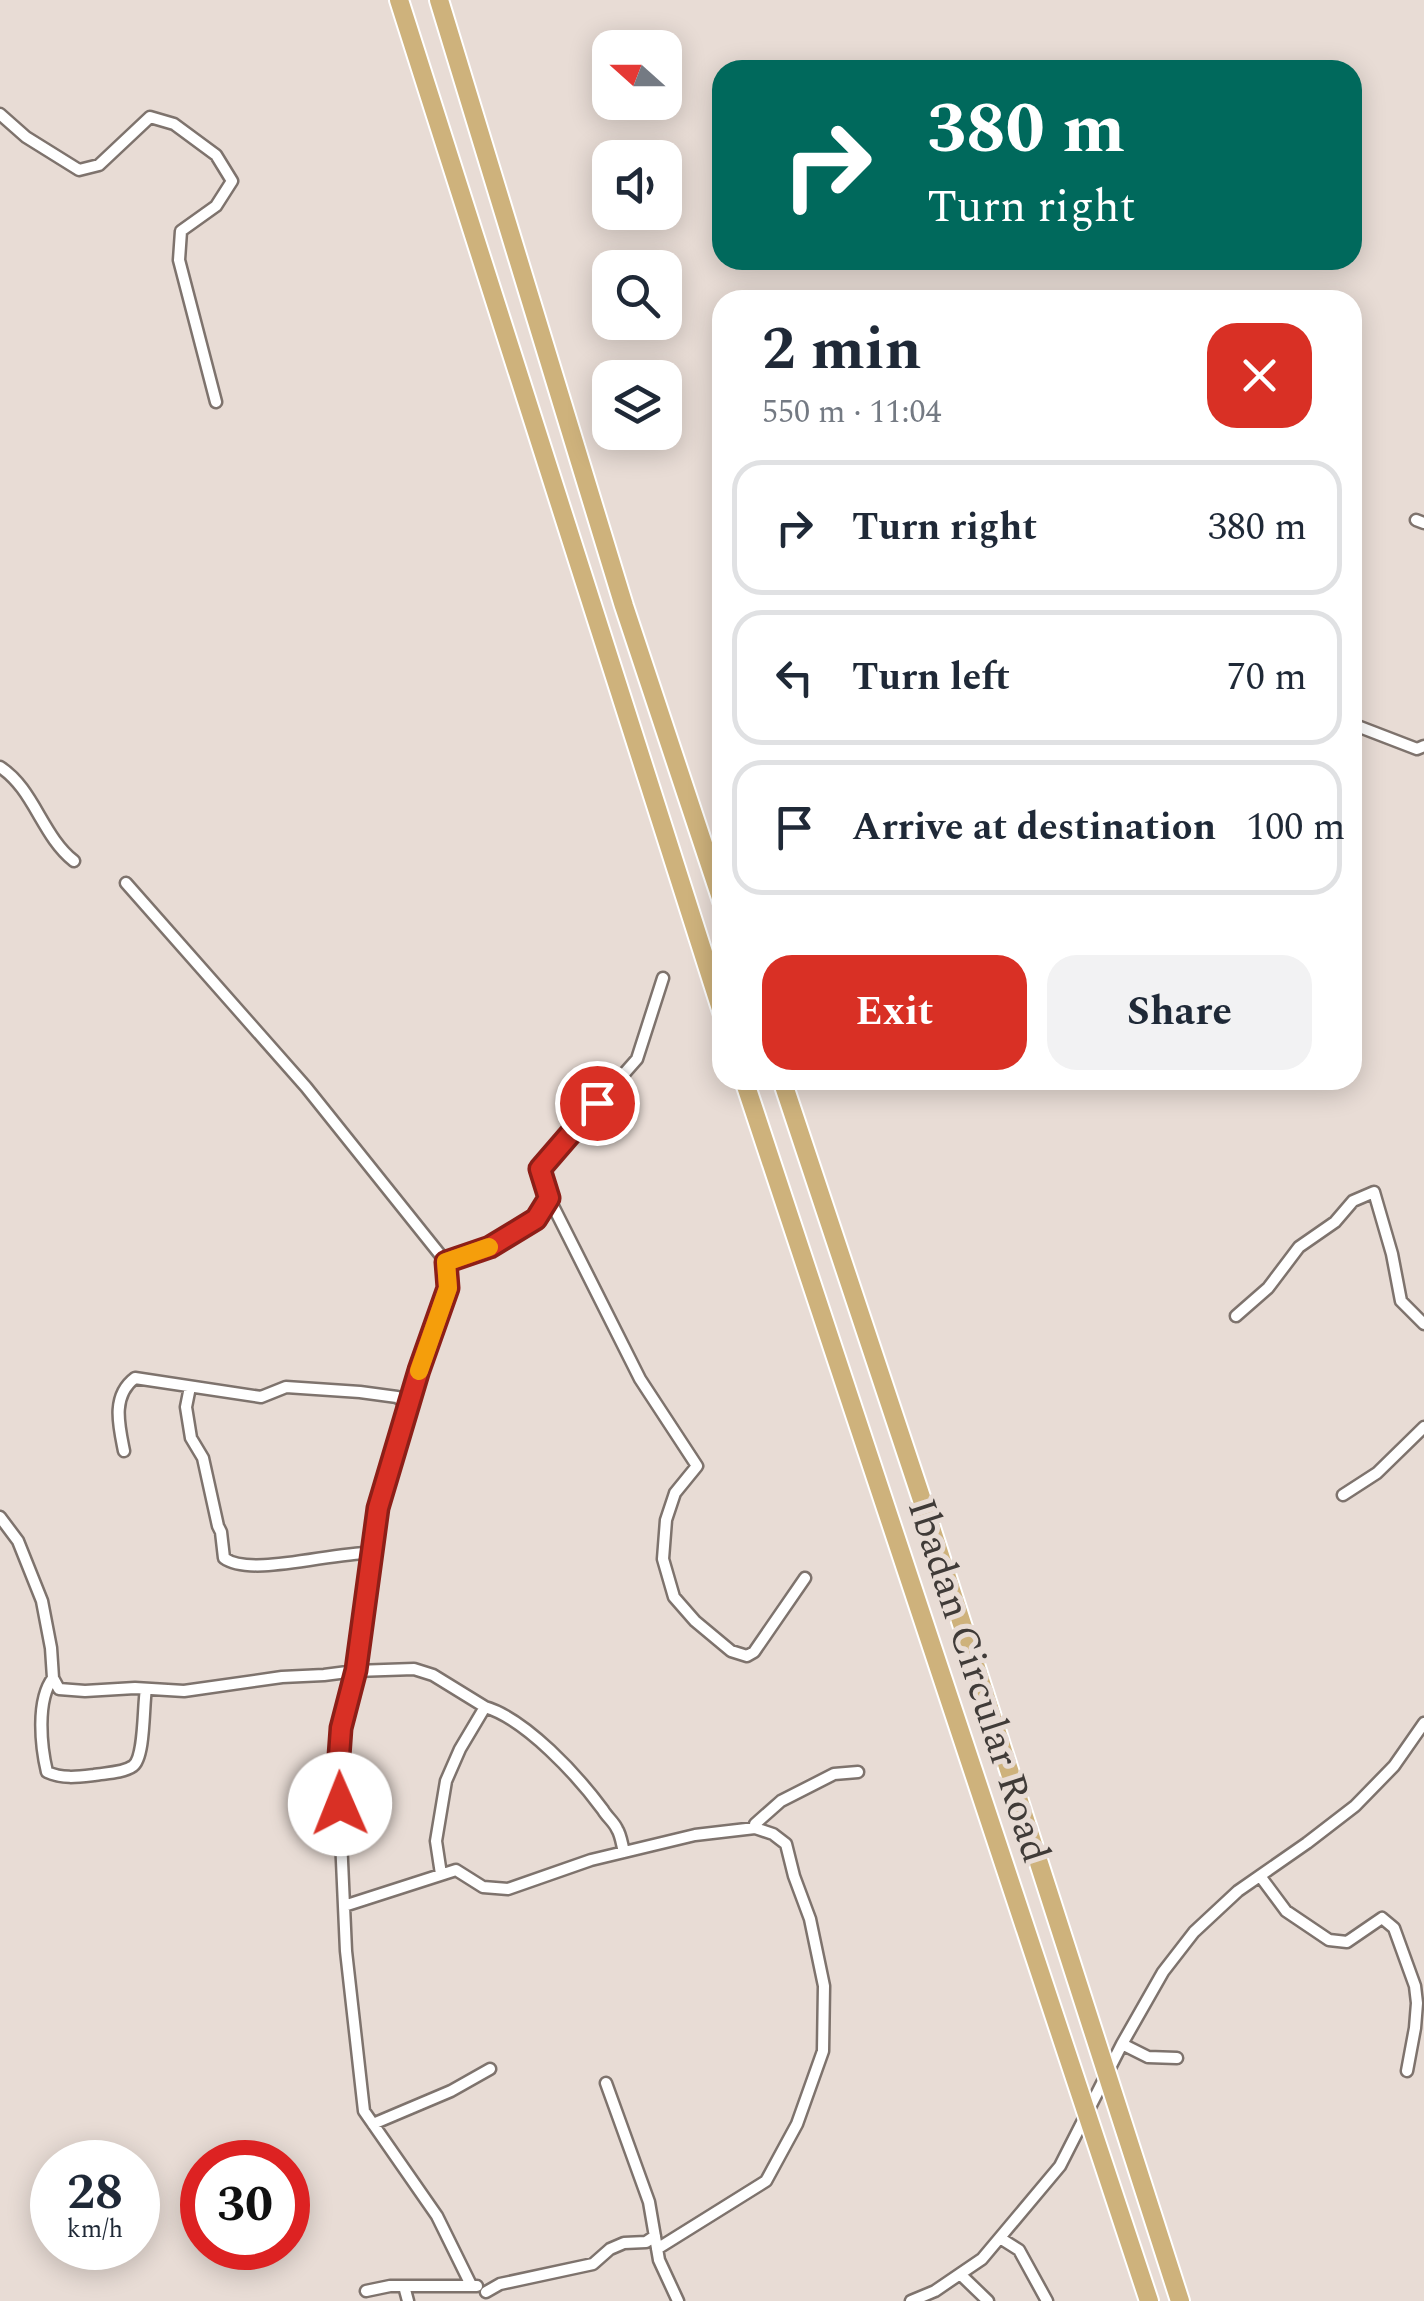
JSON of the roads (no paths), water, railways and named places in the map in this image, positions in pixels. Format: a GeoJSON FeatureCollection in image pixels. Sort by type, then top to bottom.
{"type":"FeatureCollection","features":[{"type":"Feature","properties":{"kind":"highway"},"geometry":{"type":"LineString","coordinates":[[399,0],[712,981]]}},
{"type":"Feature","properties":{"kind":"highway"},"geometry":{"type":"LineString","coordinates":[[439,0],[624,606],[712,871]]}},
{"type":"Feature","properties":{"kind":"highway","name":"Ibadan Circular Road"},"geometry":{"type":"LineString","coordinates":[[747,1090],[1149,2301]]}},
{"type":"Feature","properties":{"kind":"highway","name":"Ibadan Circular Road"},"geometry":{"type":"LineString","coordinates":[[785,1090],[1180,2301]]}},
{"type":"Feature","properties":{"kind":"street"},"geometry":{"type":"LineString","coordinates":[[0,114],[26,137],[79,170],[99,165],[150,118],[174,124],[216,155],[232,180],[216,206],[181,231],[179,260],[216,402]]}},
{"type":"Feature","properties":{"kind":"street"},"geometry":{"type":"LineString","coordinates":[[1362,728],[1417,749],[1424,746]]}},
{"type":"Feature","properties":{"kind":"street"},"geometry":{"type":"LineString","coordinates":[[0,767],[18,782],[59,849],[74,861]]}},
{"type":"Feature","properties":{"kind":"street"},"geometry":{"type":"LineString","coordinates":[[126,883],[306,1087],[446,1262],[448,1288],[378,1508],[356,1670],[341,1728],[338,1770],[346,1952],[364,2111],[437,2216],[471,2284]]}},
{"type":"Feature","properties":{"kind":"street"},"geometry":{"type":"LineString","coordinates":[[664,978],[637,1059],[540,1169],[549,1198],[640,1379],[697,1466],[674,1493],[666,1520],[663,1558],[674,1597],[731,1651],[747,1656],[754,1652],[805,1578]]}},
{"type":"Feature","properties":{"kind":"street"},"geometry":{"type":"LineString","coordinates":[[1236,1316],[1268,1288],[1299,1247],[1334,1222],[1353,1201],[1374,1192],[1401,1300],[1424,1324]]}},
{"type":"Feature","properties":{"kind":"street"},"geometry":{"type":"LineString","coordinates":[[446,1262],[490,1247],[536,1219],[549,1198]]}},
{"type":"Feature","properties":{"kind":"street"},"geometry":{"type":"LineString","coordinates":[[124,1451],[118,1405],[135,1378],[261,1397],[286,1386],[314,1388],[397,1397],[408,1406]]}},
{"type":"Feature","properties":{"kind":"street"},"geometry":{"type":"LineString","coordinates":[[190,1386],[186,1407],[191,1438],[203,1458],[222,1532],[224,1558],[232,1564],[252,1566],[354,1552],[373,1553]]}},
{"type":"Feature","properties":{"kind":"street"},"geometry":{"type":"LineString","coordinates":[[1343,1494],[1377,1473],[1424,1427]]}},
{"type":"Feature","properties":{"kind":"street"},"geometry":{"type":"LineString","coordinates":[[0,1517],[18,1541],[42,1602],[53,1678],[60,1688],[184,1692],[356,1670],[414,1669],[493,1710],[529,1733],[560,1760],[617,1828],[624,1852]]}},
{"type":"Feature","properties":{"kind":"street"},"geometry":{"type":"LineString","coordinates":[[53,1678],[44,1694],[42,1752],[47,1772],[58,1778],[120,1771],[136,1763],[146,1689]]}},
{"type":"Feature","properties":{"kind":"street"},"geometry":{"type":"LineString","coordinates":[[441,1874],[436,1842],[446,1781],[485,1708]]}},
{"type":"Feature","properties":{"kind":"street"},"geometry":{"type":"LineString","coordinates":[[911,2301],[935,2291],[982,2260],[1060,2166],[1163,1972],[1194,1932],[1238,1892],[1354,1806],[1394,1766],[1424,1723]]}},
{"type":"Feature","properties":{"kind":"street"},"geometry":{"type":"LineString","coordinates":[[755,1828],[781,1801],[834,1774],[858,1772]]}},
{"type":"Feature","properties":{"kind":"street"},"geometry":{"type":"LineString","coordinates":[[344,1906],[456,1870],[483,1887],[508,1888],[591,1860],[694,1835],[755,1828],[786,1844],[810,1919],[824,1986],[823,2050],[797,2124],[766,2181],[656,2243],[624,2243],[593,2264],[500,2284],[487,2296],[481,2287],[471,2284],[366,2290]]}},
{"type":"Feature","properties":{"kind":"street"},"geometry":{"type":"LineString","coordinates":[[1260,1876],[1286,1912],[1329,1940],[1347,1942],[1382,1918],[1394,1928],[1415,1986],[1417,2003],[1407,2072]]}},
{"type":"Feature","properties":{"kind":"street"},"geometry":{"type":"LineString","coordinates":[[1122,2044],[1148,2057],[1177,2058]]}},
{"type":"Feature","properties":{"kind":"street"},"geometry":{"type":"LineString","coordinates":[[373,2124],[451,2091],[490,2069]]}},
{"type":"Feature","properties":{"kind":"street"},"geometry":{"type":"LineString","coordinates":[[606,2083],[649,2202],[659,2260],[678,2301]]}},
{"type":"Feature","properties":{"kind":"street"},"geometry":{"type":"LineString","coordinates":[[1000,2238],[1019,2250],[1046,2301]]}},
{"type":"Feature","properties":{"kind":"street"},"geometry":{"type":"LineString","coordinates":[[960,2274],[988,2301]]}},
{"type":"Feature","properties":{"kind":"street"},"geometry":{"type":"LineString","coordinates":[[404,2286],[408,2301]]}}]}
